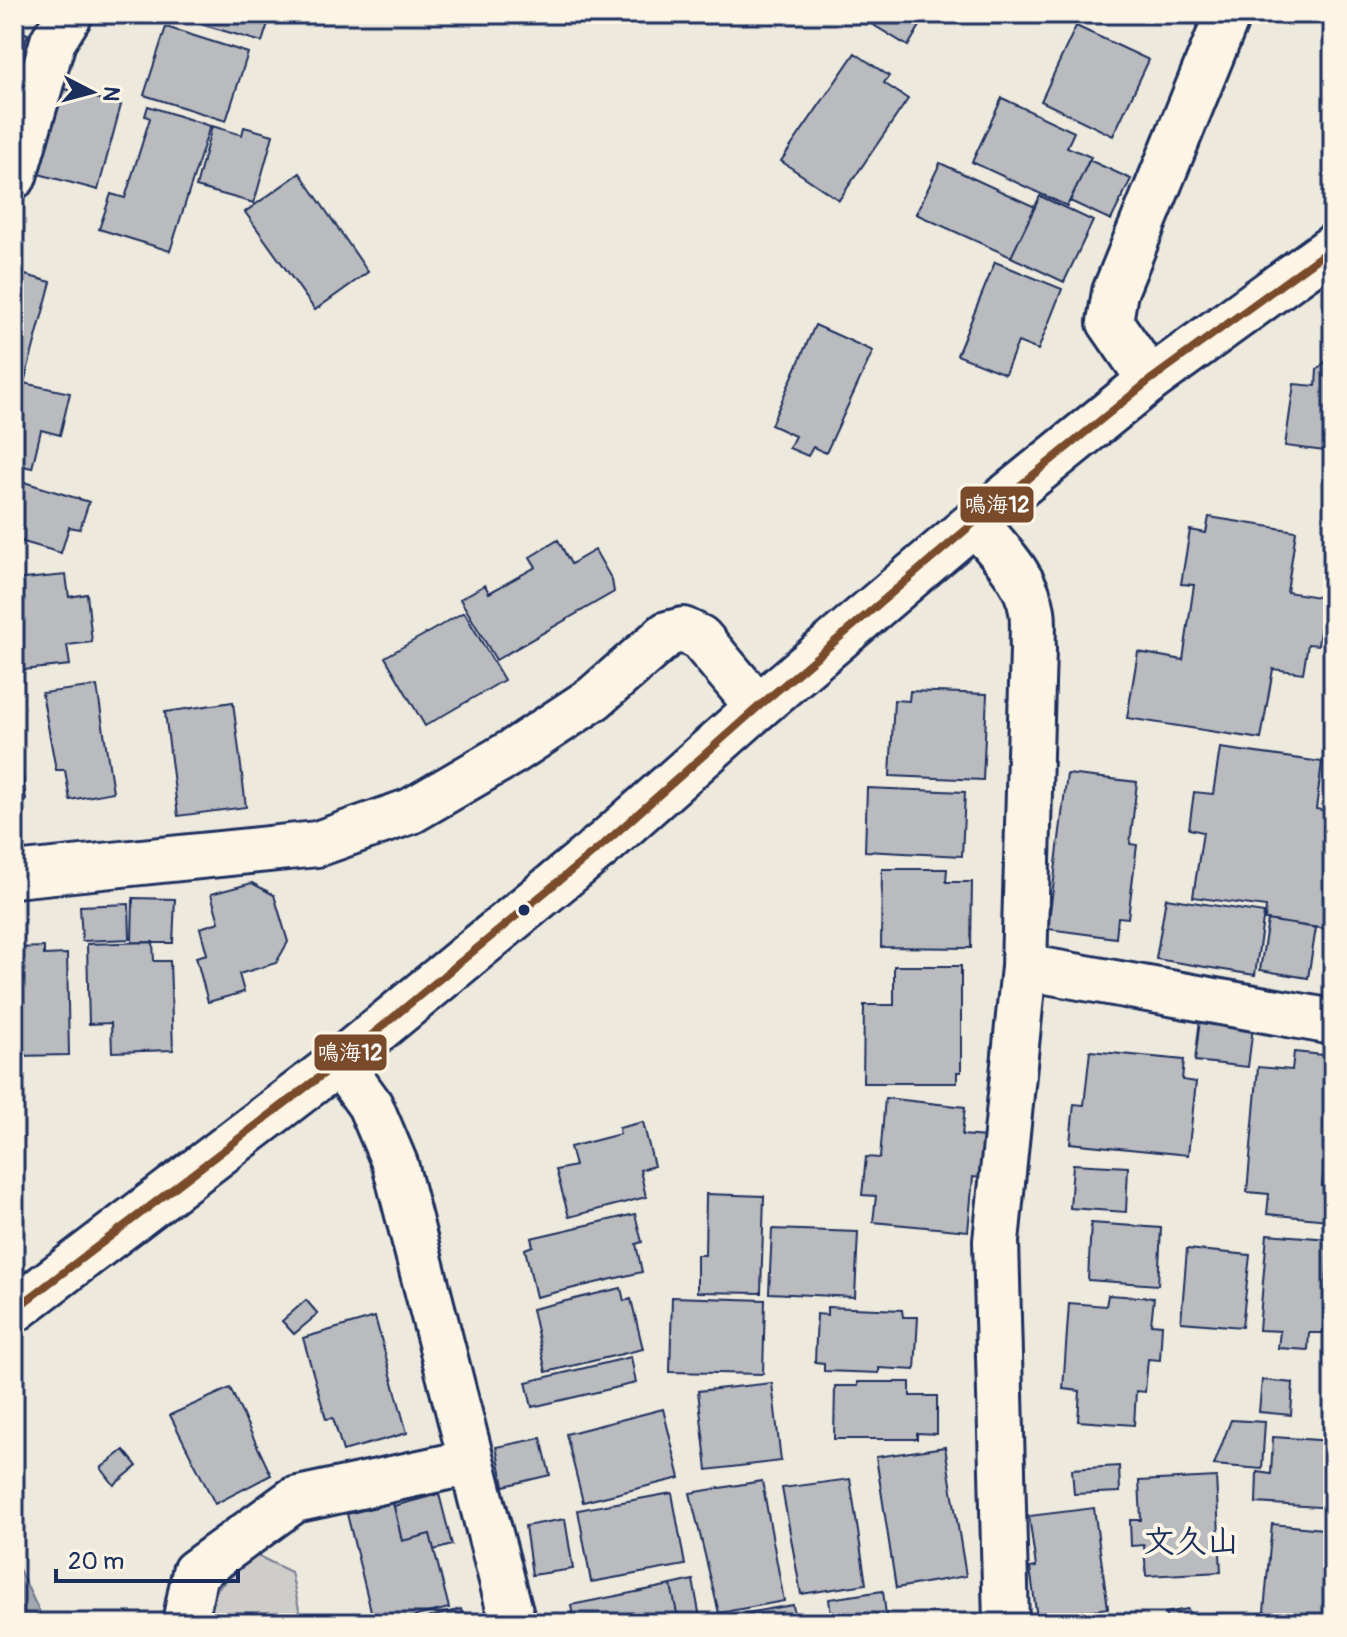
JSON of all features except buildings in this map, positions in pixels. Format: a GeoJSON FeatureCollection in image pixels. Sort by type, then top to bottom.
{"type":"FeatureCollection","features":[{"type":"Feature","properties":{"kind":"street"},"geometry":{"type":"LineString","coordinates":[[14,176],[53,41],[70,14]]}},
{"type":"Feature","properties":{"kind":"street"},"geometry":{"type":"LineString","coordinates":[[1150,380],[1110,322],[1115,292],[1228,14]]}},
{"type":"Feature","properties":{"kind":"street"},"geometry":{"type":"LineString","coordinates":[[14,1310],[339,1062],[606,842],[758,707],[975,522],[1150,380],[1333,247]]}},
{"type":"Feature","properties":{"kind":"street"},"geometry":{"type":"LineString","coordinates":[[975,522],[1023,585],[1032,610],[1024,967],[996,1241],[1006,1623]]}},
{"type":"Feature","properties":{"kind":"street"},"geometry":{"type":"LineString","coordinates":[[14,875],[317,844],[411,811],[514,751],[594,698],[667,634],[683,630],[700,638],[758,707]]}},
{"type":"Feature","properties":{"kind":"street"},"geometry":{"type":"LineString","coordinates":[[1024,967],[1333,1022]]}},
{"type":"Feature","properties":{"kind":"street"},"geometry":{"type":"LineString","coordinates":[[339,1062],[370,1105],[395,1164],[513,1623]]}},
{"type":"Feature","properties":{"kind":"street"},"geometry":{"type":"LineString","coordinates":[[185,1623],[195,1572],[294,1500],[471,1462]]}},
{"type":"Feature","properties":{"kind":"shaded area"},"geometry":{"type":"Polygon","coordinates":[[[256,1555],[291,1572],[302,1623],[206,1623],[210,1595],[256,1555]]]}},
{"type":"Feature","properties":{"kind":"shaded area"},"geometry":{"type":"Polygon","coordinates":[[[14,1559],[45,1623],[14,1623],[14,1559]]]}},
{"type":"Feature","properties":{"kind":"transit line","name":"鳴海12"},"geometry":{"type":"LineString","coordinates":[[14,1310],[339,1062],[606,842],[758,707],[975,522],[1150,380],[1333,247]]}},
{"type":"Feature","properties":{"kind":"district","name":"文久山"},"geometry":{"type":"Point","coordinates":[1191,1542]}}]}
